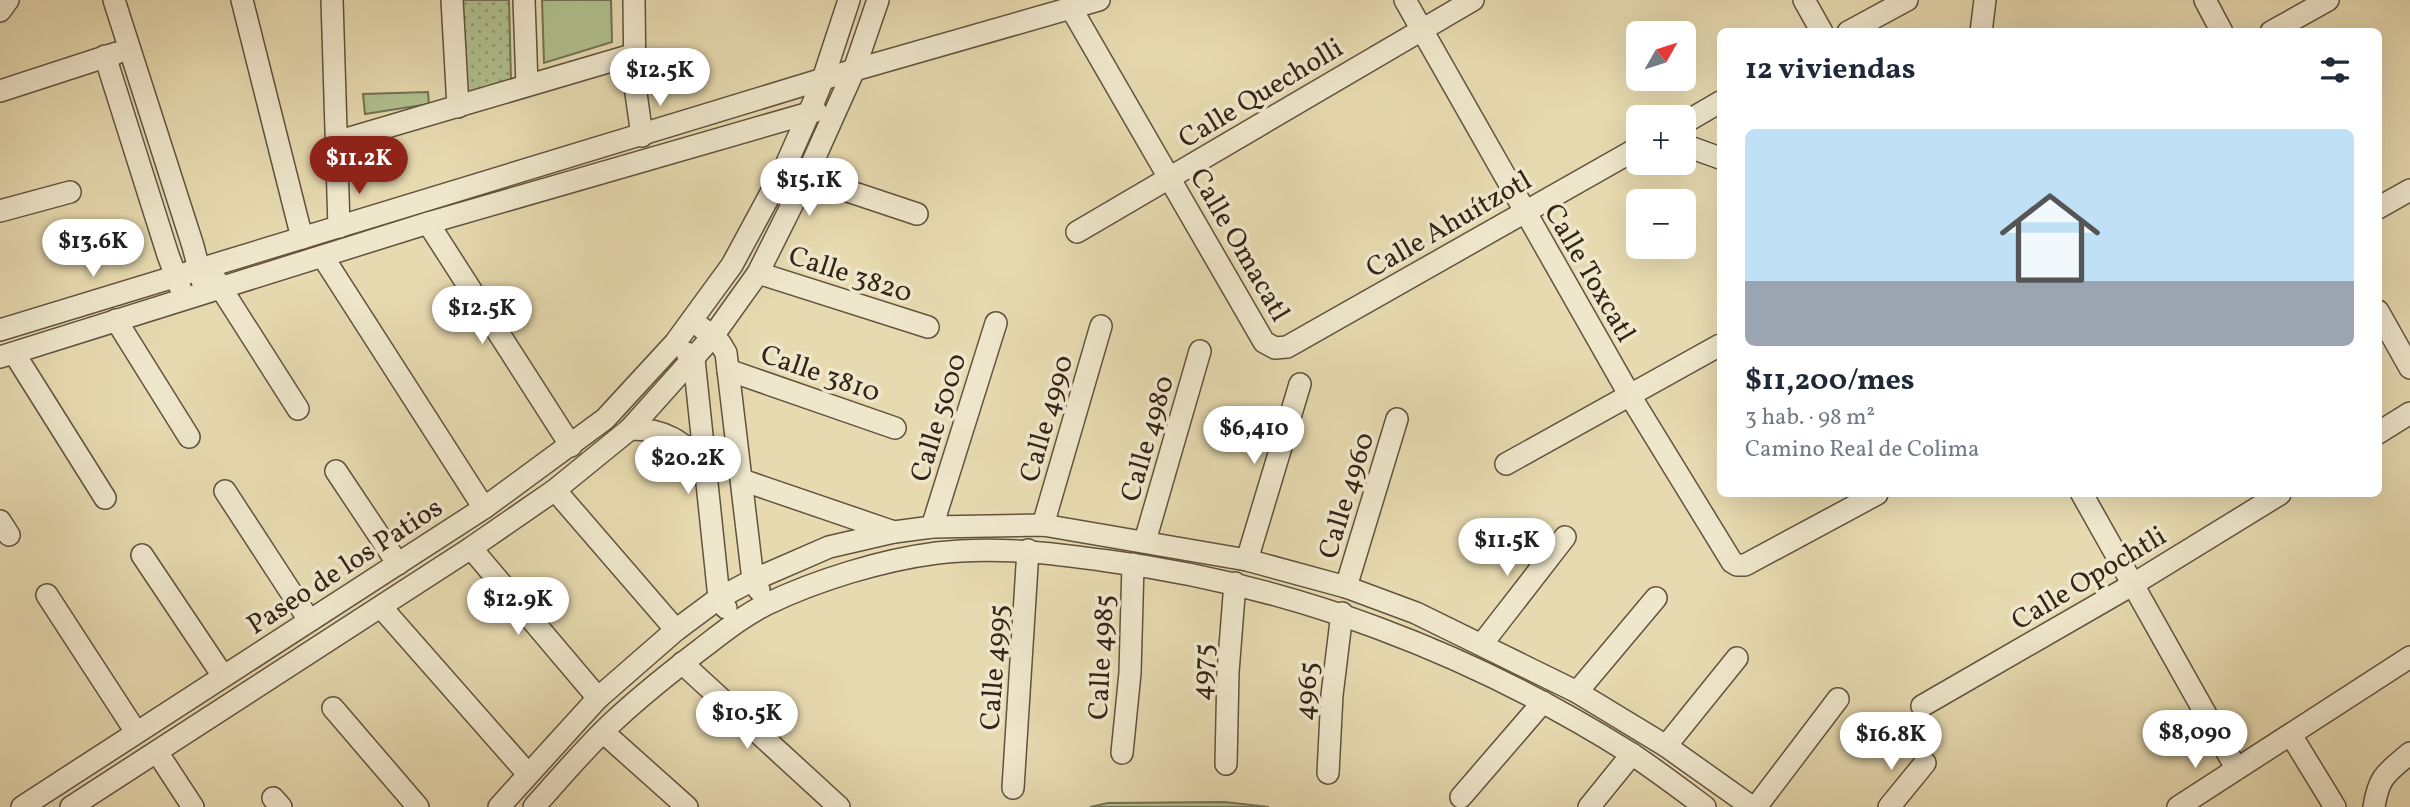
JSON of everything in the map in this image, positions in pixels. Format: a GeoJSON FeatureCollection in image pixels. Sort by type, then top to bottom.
{"type":"FeatureCollection","features":[{"type":"Feature","properties":{"kind":"street"},"geometry":{"type":"LineString","coordinates":[[0,11],[8,0]]}},
{"type":"Feature","properties":{"kind":"street"},"geometry":{"type":"LineString","coordinates":[[114,0],[193,246],[213,291],[298,409]]}},
{"type":"Feature","properties":{"kind":"street"},"geometry":{"type":"LineString","coordinates":[[242,0],[302,238]]}},
{"type":"Feature","properties":{"kind":"street"},"geometry":{"type":"LineString","coordinates":[[332,0],[339,227]]}},
{"type":"Feature","properties":{"kind":"street"},"geometry":{"type":"LineString","coordinates":[[452,0],[458,107]]}},
{"type":"Feature","properties":{"kind":"street"},"geometry":{"type":"LineString","coordinates":[[524,0],[527,85]]}},
{"type":"Feature","properties":{"kind":"street"},"geometry":{"type":"LineString","coordinates":[[634,0],[635,86],[642,136]]}},
{"type":"Feature","properties":{"kind":"street","name":"Paseo de los Patios"},"geometry":{"type":"LineString","coordinates":[[22,807],[484,508],[606,419],[692,321],[732,265],[785,167],[809,113],[849,0]]}},
{"type":"Feature","properties":{"kind":"street","name":"Paseo de los Patios"},"geometry":{"type":"LineString","coordinates":[[71,807],[471,548],[555,490],[630,429],[713,336],[758,273],[806,177],[854,70],[878,0]]}},
{"type":"Feature","properties":{"kind":"street"},"geometry":{"type":"LineString","coordinates":[[0,330],[823,79],[1099,0]]}},
{"type":"Feature","properties":{"kind":"street","name":"Calle Toxcatl"},"geometry":{"type":"LineString","coordinates":[[1405,0],[1629,394],[1732,562],[1745,565],[1848,503]]}},
{"type":"Feature","properties":{"kind":"street","name":"Calle Quecholli"},"geometry":{"type":"LineString","coordinates":[[1077,232],[1473,0]]}},
{"type":"Feature","properties":{"kind":"street"},"geometry":{"type":"LineString","coordinates":[[1804,0],[1820,28]]}},
{"type":"Feature","properties":{"kind":"street"},"geometry":{"type":"LineString","coordinates":[[1855,28],[1907,0]]}},
{"type":"Feature","properties":{"kind":"street"},"geometry":{"type":"LineString","coordinates":[[1982,28],[1985,0]]}},
{"type":"Feature","properties":{"kind":"street"},"geometry":{"type":"LineString","coordinates":[[2205,0],[2220,28]]}},
{"type":"Feature","properties":{"kind":"street"},"geometry":{"type":"LineString","coordinates":[[2278,28],[2328,0]]}},
{"type":"Feature","properties":{"kind":"street","name":"Calle Omacatl"},"geometry":{"type":"LineString","coordinates":[[1071,8],[1264,342],[1275,348],[1287,347]]}},
{"type":"Feature","properties":{"kind":"street"},"geometry":{"type":"LineString","coordinates":[[0,91],[129,50]]}},
{"type":"Feature","properties":{"kind":"street"},"geometry":{"type":"LineString","coordinates":[[336,142],[635,54]]}},
{"type":"Feature","properties":{"kind":"street"},"geometry":{"type":"LineString","coordinates":[[105,56],[184,300]]}},
{"type":"Feature","properties":{"kind":"street"},"geometry":{"type":"LineString","coordinates":[[105,498],[7,355],[428,223],[839,104]]}},
{"type":"Feature","properties":{"kind":"street"},"geometry":{"type":"LineString","coordinates":[[1696,116],[1717,104]]}},
{"type":"Feature","properties":{"kind":"street"},"geometry":{"type":"LineString","coordinates":[[610,145],[617,169]]}},
{"type":"Feature","properties":{"kind":"street"},"geometry":{"type":"LineString","coordinates":[[1696,149],[1717,157]]}},
{"type":"Feature","properties":{"kind":"street","name":"Calle Ahuítzotl"},"geometry":{"type":"LineString","coordinates":[[1287,347],[1626,155]]}},
{"type":"Feature","properties":{"kind":"street"},"geometry":{"type":"LineString","coordinates":[[806,177],[917,214]]}},
{"type":"Feature","properties":{"kind":"street"},"geometry":{"type":"LineString","coordinates":[[2382,206],[2410,190]]}},
{"type":"Feature","properties":{"kind":"street"},"geometry":{"type":"LineString","coordinates":[[0,211],[70,192]]}},
{"type":"Feature","properties":{"kind":"street"},"geometry":{"type":"LineString","coordinates":[[428,223],[571,446]]}},
{"type":"Feature","properties":{"kind":"street"},"geometry":{"type":"LineString","coordinates":[[323,257],[484,508]]}},
{"type":"Feature","properties":{"kind":"street","name":"Calle 3820"},"geometry":{"type":"LineString","coordinates":[[758,273],[928,327]]}},
{"type":"Feature","properties":{"kind":"street"},"geometry":{"type":"LineString","coordinates":[[2382,318],[2410,368]]}},
{"type":"Feature","properties":{"kind":"street"},"geometry":{"type":"LineString","coordinates":[[116,320],[189,437]]}},
{"type":"Feature","properties":{"kind":"street"},"geometry":{"type":"LineString","coordinates":[[692,321],[724,348],[752,580],[767,604]]}},
{"type":"Feature","properties":{"kind":"street","name":"Calle 5000"},"geometry":{"type":"LineString","coordinates":[[932,527],[996,323]]}},
{"type":"Feature","properties":{"kind":"street","name":"Calle 4990"},"geometry":{"type":"LineString","coordinates":[[1043,525],[1101,326]]}},
{"type":"Feature","properties":{"kind":"street"},"geometry":{"type":"LineString","coordinates":[[674,343],[694,359],[719,598],[735,623]]}},
{"type":"Feature","properties":{"kind":"street"},"geometry":{"type":"LineString","coordinates":[[1506,464],[1717,347]]}},
{"type":"Feature","properties":{"kind":"street","name":"Calle 4980"},"geometry":{"type":"LineString","coordinates":[[1145,541],[1200,351]]}},
{"type":"Feature","properties":{"kind":"street","name":"Calle 3810"},"geometry":{"type":"LineString","coordinates":[[728,370],[895,428]]}},
{"type":"Feature","properties":{"kind":"street"},"geometry":{"type":"LineString","coordinates":[[1247,560],[1300,384]]}},
{"type":"Feature","properties":{"kind":"street"},"geometry":{"type":"LineString","coordinates":[[2382,430],[2410,413]]}},
{"type":"Feature","properties":{"kind":"street","name":"Calle 4960"},"geometry":{"type":"LineString","coordinates":[[1346,587],[1397,419]]}},
{"type":"Feature","properties":{"kind":"street"},"geometry":{"type":"LineString","coordinates":[[630,429],[653,430],[676,439],[706,465]]}},
{"type":"Feature","properties":{"kind":"street"},"geometry":{"type":"LineString","coordinates":[[336,471],[398,564]]}},
{"type":"Feature","properties":{"kind":"street"},"geometry":{"type":"LineString","coordinates":[[742,480],[894,532]]}},
{"type":"Feature","properties":{"kind":"street"},"geometry":{"type":"LineString","coordinates":[[555,490],[676,630]]}},
{"type":"Feature","properties":{"kind":"street"},"geometry":{"type":"LineString","coordinates":[[225,491],[309,620]]}},
{"type":"Feature","properties":{"kind":"street"},"geometry":{"type":"LineString","coordinates":[[1848,503],[1867,497]]}},
{"type":"Feature","properties":{"kind":"street"},"geometry":{"type":"LineString","coordinates":[[2083,497],[2236,768]]}},
{"type":"Feature","properties":{"kind":"street","name":"Calle Opochtli"},"geometry":{"type":"LineString","coordinates":[[1922,706],[2132,585],[2275,497]]}},
{"type":"Feature","properties":{"kind":"street"},"geometry":{"type":"LineString","coordinates":[[499,807],[598,698],[676,630],[719,598],[752,580],[829,547],[894,532],[932,527],[1043,525],[1247,560],[1346,587],[1416,612],[1577,692],[1666,746],[1754,807],[1838,699]]}},
{"type":"Feature","properties":{"kind":"street"},"geometry":{"type":"LineString","coordinates":[[1482,644],[1565,537]]}},
{"type":"Feature","properties":{"kind":"street"},"geometry":{"type":"LineString","coordinates":[[471,548],[598,698]]}},
{"type":"Feature","properties":{"kind":"street"},"geometry":{"type":"LineString","coordinates":[[534,807],[603,732],[682,663],[735,623],[767,604],[848,573],[892,561],[940,553],[1028,550],[1133,564],[1235,583],[1342,613],[1431,648],[1543,702],[1632,754],[1706,807]]}},
{"type":"Feature","properties":{"kind":"street","name":"Calle 4995"},"geometry":{"type":"LineString","coordinates":[[1013,788],[1028,550]]}},
{"type":"Feature","properties":{"kind":"street"},"geometry":{"type":"LineString","coordinates":[[142,555],[223,676]]}},
{"type":"Feature","properties":{"kind":"street","name":"Calle 4985"},"geometry":{"type":"LineString","coordinates":[[1122,752],[1130,673],[1133,564]]}},
{"type":"Feature","properties":{"kind":"street","name":"4975"},"geometry":{"type":"LineString","coordinates":[[1226,764],[1228,672],[1235,583]]}},
{"type":"Feature","properties":{"kind":"street"},"geometry":{"type":"LineString","coordinates":[[47,595],[136,732]]}},
{"type":"Feature","properties":{"kind":"street"},"geometry":{"type":"LineString","coordinates":[[1577,692],[1656,598]]}},
{"type":"Feature","properties":{"kind":"street"},"geometry":{"type":"LineString","coordinates":[[381,607],[528,774]]}},
{"type":"Feature","properties":{"kind":"street","name":"4965"},"geometry":{"type":"LineString","coordinates":[[1328,773],[1332,695],[1342,613]]}},
{"type":"Feature","properties":{"kind":"street"},"geometry":{"type":"LineString","coordinates":[[2178,807],[2410,657]]}},
{"type":"Feature","properties":{"kind":"street"},"geometry":{"type":"LineString","coordinates":[[1666,746],[1737,658]]}},
{"type":"Feature","properties":{"kind":"street"},"geometry":{"type":"LineString","coordinates":[[682,663],[839,807]]}},
{"type":"Feature","properties":{"kind":"street"},"geometry":{"type":"LineString","coordinates":[[1461,797],[1543,702]]}},
{"type":"Feature","properties":{"kind":"street"},"geometry":{"type":"LineString","coordinates":[[333,708],[418,807]]}},
{"type":"Feature","properties":{"kind":"street"},"geometry":{"type":"LineString","coordinates":[[603,732],[687,807]]}},
{"type":"Feature","properties":{"kind":"street"},"geometry":{"type":"LineString","coordinates":[[2291,735],[2335,807]]}},
{"type":"Feature","properties":{"kind":"street"},"geometry":{"type":"LineString","coordinates":[[157,752],[193,807]]}},
{"type":"Feature","properties":{"kind":"street"},"geometry":{"type":"LineString","coordinates":[[2374,807],[2376,789],[2382,777],[2410,753]]}},
{"type":"Feature","properties":{"kind":"street"},"geometry":{"type":"LineString","coordinates":[[1589,807],[1632,754]]}},
{"type":"Feature","properties":{"kind":"street"},"geometry":{"type":"LineString","coordinates":[[1889,807],[1925,763]]}},
{"type":"Feature","properties":{"kind":"green space"},"geometry":{"type":"Polygon","coordinates":[[[462,0],[509,0],[511,81],[465,96],[462,0]]]}},
{"type":"Feature","properties":{"kind":"green space"},"geometry":{"type":"Polygon","coordinates":[[[542,0],[611,0],[612,42],[544,63],[542,0]]]}},
{"type":"Feature","properties":{"kind":"green space"},"geometry":{"type":"Polygon","coordinates":[[[428,92],[429,104],[365,114],[363,94],[428,92]]]}},
{"type":"Feature","properties":{"kind":"green space"},"geometry":{"type":"Polygon","coordinates":[[[1224,802],[1269,807],[1090,807],[1108,803],[1224,802]]]}}]}
